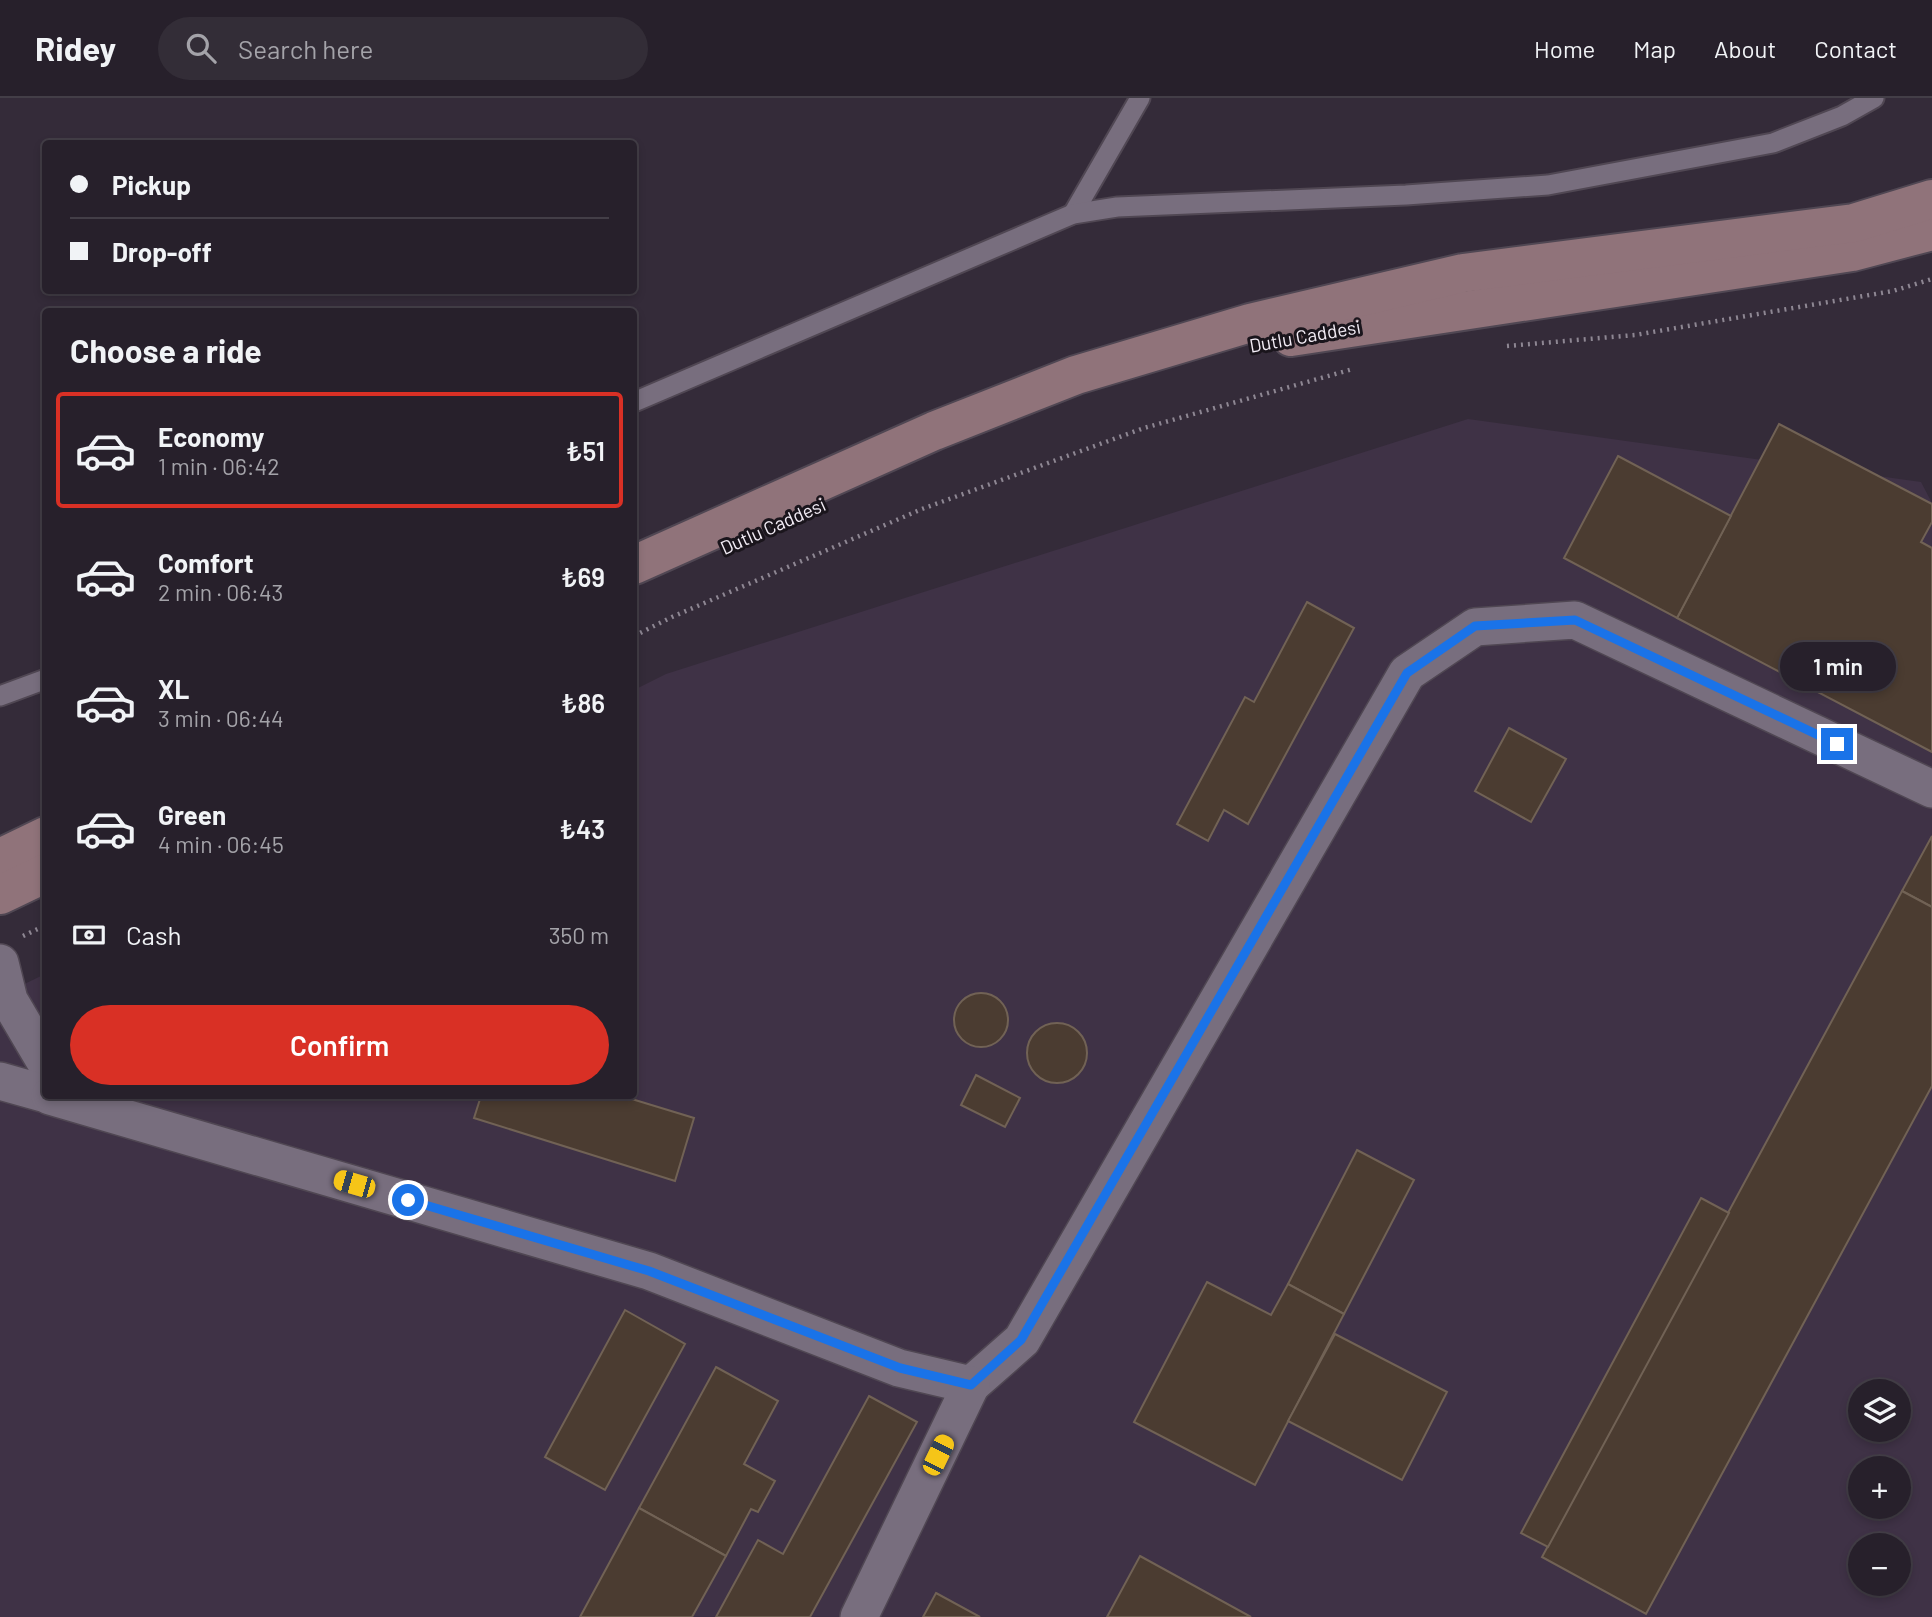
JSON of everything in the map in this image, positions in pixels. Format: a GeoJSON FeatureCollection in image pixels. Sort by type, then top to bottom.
{"type":"FeatureCollection","features":[{"type":"Feature","properties":{"kind":"main road","name":"Dutlu Caddesi"},"geometry":{"type":"LineString","coordinates":[[637,564],[934,431],[1076,375],[1250,323],[1463,273],[1854,223],[1932,199]]}},
{"type":"Feature","properties":{"kind":"main road","name":"Dutlu Caddesi"},"geometry":{"type":"LineString","coordinates":[[637,587],[932,455],[1091,394],[1261,341],[1852,252],[1932,231]]}},
{"type":"Feature","properties":{"kind":"main road"},"geometry":{"type":"LineString","coordinates":[[0,858],[42,838]]}},
{"type":"Feature","properties":{"kind":"main road"},"geometry":{"type":"LineString","coordinates":[[0,895],[42,875]]}},
{"type":"Feature","properties":{"kind":"street"},"geometry":{"type":"LineString","coordinates":[[859,1617],[971,1385],[1021,1340],[1407,673],[1475,626],[1575,620],[1932,789]]}},
{"type":"Feature","properties":{"kind":"street"},"geometry":{"type":"LineString","coordinates":[[0,963],[9,1000],[42,1056]]}},
{"type":"Feature","properties":{"kind":"street"},"geometry":{"type":"LineString","coordinates":[[0,1081],[42,1092]]}},
{"type":"Feature","properties":{"kind":"street"},"geometry":{"type":"LineString","coordinates":[[67,1099],[649,1271],[900,1368],[971,1385]]}},
{"type":"Feature","properties":{"kind":"lane"},"geometry":{"type":"LineString","coordinates":[[1073,214],[1140,98]]}},
{"type":"Feature","properties":{"kind":"lane"},"geometry":{"type":"LineString","coordinates":[[637,401],[1073,214],[1117,207],[1406,195],[1548,185],[1773,144],[1842,116],[1874,98]]}},
{"type":"Feature","properties":{"kind":"lane"},"geometry":{"type":"LineString","coordinates":[[0,696],[42,680]]}},
{"type":"Feature","properties":{"kind":"path"},"geometry":{"type":"LineString","coordinates":[[1500,346],[1635,335],[1893,291],[1932,279]]}},
{"type":"Feature","properties":{"kind":"path"},"geometry":{"type":"LineString","coordinates":[[637,634],[922,509],[1144,428],[1353,369]]}},
{"type":"Feature","properties":{"kind":"shaded area"},"geometry":{"type":"Polygon","coordinates":[[[1468,419],[1921,482],[1932,503],[1932,1617],[0,1617],[0,996],[42,975],[42,1099],[637,1099],[637,688],[666,674],[1468,419]]]}},
{"type":"Feature","properties":{"kind":"building"},"geometry":{"type":"Polygon","coordinates":[[[1779,424],[1932,504],[1932,522],[1921,542],[1932,548],[1932,752],[1677,618],[1779,424]]]}},
{"type":"Feature","properties":{"kind":"building"},"geometry":{"type":"Polygon","coordinates":[[[1618,456],[1731,516],[1677,618],[1564,558],[1618,456]]]}},
{"type":"Feature","properties":{"kind":"building"},"geometry":{"type":"Polygon","coordinates":[[[1307,602],[1354,628],[1248,824],[1224,810],[1208,841],[1177,824],[1245,697],[1254,702],[1307,602]]]}},
{"type":"Feature","properties":{"kind":"building"},"geometry":{"type":"Polygon","coordinates":[[[1509,728],[1566,759],[1531,822],[1475,791],[1509,728]]]}},
{"type":"Feature","properties":{"kind":"building"},"geometry":{"type":"Polygon","coordinates":[[[1932,836],[1932,907],[1902,891],[1932,836]]]}},
{"type":"Feature","properties":{"kind":"building"},"geometry":{"type":"Polygon","coordinates":[[[1902,891],[1932,907],[1932,1086],[1646,1614],[1542,1557],[1902,891]]]}},
{"type":"Feature","properties":{"kind":"building"},"geometry":{"type":"Polygon","coordinates":[[[981,993],[1000,1001],[1008,1020],[1000,1039],[981,1047],[962,1039],[954,1020],[962,1001],[981,993]]]}},
{"type":"Feature","properties":{"kind":"building"},"geometry":{"type":"Polygon","coordinates":[[[1051,1023],[1063,1023],[1082,1036],[1087,1053],[1085,1065],[1074,1078],[1063,1083],[1051,1083],[1032,1070],[1027,1059],[1027,1047],[1040,1028],[1051,1023]]]}},
{"type":"Feature","properties":{"kind":"building"},"geometry":{"type":"Polygon","coordinates":[[[976,1075],[1020,1098],[1005,1127],[961,1105],[976,1075]]]}},
{"type":"Feature","properties":{"kind":"building"},"geometry":{"type":"Polygon","coordinates":[[[480,1099],[632,1099],[694,1118],[675,1181],[474,1118],[480,1099]]]}},
{"type":"Feature","properties":{"kind":"building"},"geometry":{"type":"Polygon","coordinates":[[[1357,1150],[1414,1180],[1344,1314],[1288,1284],[1357,1150]]]}},
{"type":"Feature","properties":{"kind":"building"},"geometry":{"type":"Polygon","coordinates":[[[1701,1198],[1729,1213],[1548,1547],[1521,1533],[1701,1198]]]}},
{"type":"Feature","properties":{"kind":"building"},"geometry":{"type":"Polygon","coordinates":[[[1207,1282],[1271,1315],[1288,1284],[1344,1314],[1255,1485],[1134,1422],[1207,1282]]]}},
{"type":"Feature","properties":{"kind":"building"},"geometry":{"type":"Polygon","coordinates":[[[625,1310],[685,1344],[605,1490],[545,1457],[625,1310]]]}},
{"type":"Feature","properties":{"kind":"building"},"geometry":{"type":"Polygon","coordinates":[[[1335,1334],[1447,1392],[1402,1480],[1288,1421],[1335,1334]]]}},
{"type":"Feature","properties":{"kind":"building"},"geometry":{"type":"Polygon","coordinates":[[[716,1367],[778,1401],[744,1464],[775,1481],[758,1512],[751,1509],[726,1556],[639,1508],[716,1367]]]}},
{"type":"Feature","properties":{"kind":"building"},"geometry":{"type":"Polygon","coordinates":[[[869,1396],[917,1422],[810,1617],[716,1617],[758,1540],[783,1554],[869,1396]]]}},
{"type":"Feature","properties":{"kind":"building"},"geometry":{"type":"Polygon","coordinates":[[[639,1508],[726,1556],[692,1617],[580,1617],[639,1508]]]}},
{"type":"Feature","properties":{"kind":"building"},"geometry":{"type":"Polygon","coordinates":[[[1140,1556],[1251,1617],[1107,1617],[1140,1556]]]}},
{"type":"Feature","properties":{"kind":"building"},"geometry":{"type":"Polygon","coordinates":[[[936,1593],[980,1617],[923,1617],[936,1593]]]}},
{"type":"Feature","properties":{"kind":"route"},"geometry":{"type":"LineString","coordinates":[[408,1200],[649,1271],[900,1368],[971,1385],[1021,1340],[1407,673],[1475,626],[1575,620],[1837,744]]}}]}
